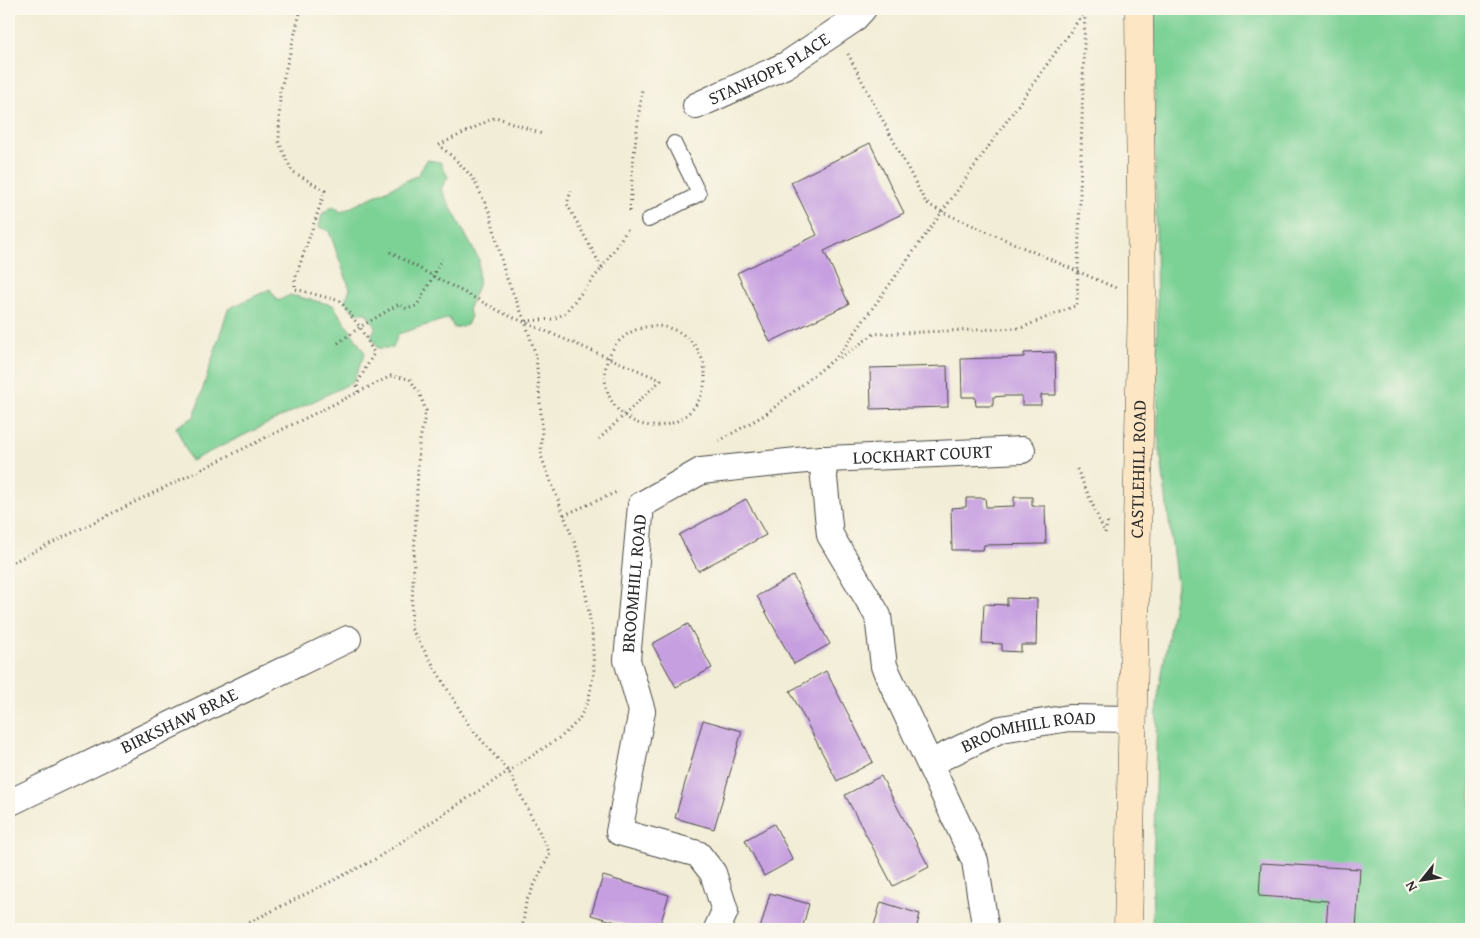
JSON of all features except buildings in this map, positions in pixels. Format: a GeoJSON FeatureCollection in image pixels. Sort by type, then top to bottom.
{"type":"FeatureCollection","features":[{"type":"Feature","properties":{"kind":"main road","name":"CASTLEHILL ROAD"},"geometry":{"type":"LineString","coordinates":[[1128,929],[1142,298],[1139,9]]}},
{"type":"Feature","properties":{"kind":"street","name":"STANHOPE PLACE"},"geometry":{"type":"LineString","coordinates":[[696,106],[786,64],[853,20],[863,9]]}},
{"type":"Feature","properties":{"kind":"street","name":"LOCKHART COURT"},"geometry":{"type":"LineString","coordinates":[[822,459],[1022,450]]}},
{"type":"Feature","properties":{"kind":"street","name":"BROOMHILL ROAD"},"geometry":{"type":"LineString","coordinates":[[717,929],[725,911],[713,873],[698,854],[619,832],[642,711],[627,660],[641,505],[701,471],[822,459]]}},
{"type":"Feature","properties":{"kind":"street"},"geometry":{"type":"LineString","coordinates":[[822,459],[830,535],[878,616],[884,666],[975,861],[985,925],[982,929]]}},
{"type":"Feature","properties":{"kind":"street","name":"BIRKSHAW BRAE"},"geometry":{"type":"LineString","coordinates":[[9,802],[348,639]]}},
{"type":"Feature","properties":{"kind":"street","name":"BROOMHILL ROAD"},"geometry":{"type":"LineString","coordinates":[[930,763],[1001,729],[1069,718],[1132,719]]}},
{"type":"Feature","properties":{"kind":"lane"},"geometry":{"type":"LineString","coordinates":[[648,220],[699,194],[674,143]]}},
{"type":"Feature","properties":{"kind":"path"},"geometry":{"type":"LineString","coordinates":[[301,9],[280,92],[279,142],[292,171],[325,191],[295,279],[295,288],[340,301],[360,327],[374,353],[357,384],[358,392]]}},
{"type":"Feature","properties":{"kind":"path"},"geometry":{"type":"LineString","coordinates":[[718,442],[766,414],[838,356],[1085,10]]}},
{"type":"Feature","properties":{"kind":"path"},"geometry":{"type":"LineString","coordinates":[[840,358],[874,334],[1021,328],[1077,305],[1085,10]]}},
{"type":"Feature","properties":{"kind":"path"},"geometry":{"type":"LineString","coordinates":[[836,32],[926,203],[942,212],[1142,298]]}},
{"type":"Feature","properties":{"kind":"path"},"geometry":{"type":"LineString","coordinates":[[525,321],[553,319],[564,314],[602,268],[629,229],[633,162],[642,89]]}},
{"type":"Feature","properties":{"kind":"path"},"geometry":{"type":"LineString","coordinates":[[236,929],[374,860],[509,772],[562,736],[579,720],[589,698],[594,672],[592,632],[580,557],[541,456],[542,425],[536,356],[525,321],[505,274],[490,213],[473,178],[439,145],[496,117],[542,134]]}},
{"type":"Feature","properties":{"kind":"path"},"geometry":{"type":"LineString","coordinates":[[571,191],[567,204],[602,268]]}},
{"type":"Feature","properties":{"kind":"path"},"geometry":{"type":"LineString","coordinates":[[390,252],[505,314],[661,380],[598,439]]}},
{"type":"Feature","properties":{"kind":"path"},"geometry":{"type":"LineString","coordinates":[[338,343],[360,327],[399,304],[407,309],[416,306],[442,259]]}},
{"type":"Feature","properties":{"kind":"path"},"geometry":{"type":"LineString","coordinates":[[648,326],[664,326],[678,331],[689,339],[698,350],[703,362],[705,376],[698,402],[678,420],[664,425],[650,426],[636,423],[624,416],[614,405],[607,393],[604,379],[605,364],[611,350],[621,338],[634,329],[648,326]]}},
{"type":"Feature","properties":{"kind":"path"},"geometry":{"type":"LineString","coordinates":[[9,564],[391,376],[410,378],[420,394],[426,411],[419,445],[411,628],[470,727],[509,772],[550,853],[526,902],[522,929]]}},
{"type":"Feature","properties":{"kind":"path"},"geometry":{"type":"LineString","coordinates":[[1077,469],[1105,533],[1109,515]]}},
{"type":"Feature","properties":{"kind":"path"},"geometry":{"type":"LineString","coordinates":[[564,515],[626,488]]}},
{"type":"Feature","properties":{"kind":"green space"},"geometry":{"type":"Polygon","coordinates":[[[1154,9],[1471,9],[1471,929],[1152,929],[1157,703],[1177,585],[1158,434],[1154,9]]]}},
{"type":"Feature","properties":{"kind":"green space"},"geometry":{"type":"Polygon","coordinates":[[[427,160],[440,162],[448,177],[441,189],[479,260],[478,286],[468,310],[471,316],[467,325],[454,328],[449,318],[398,334],[393,348],[378,348],[371,336],[376,327],[366,313],[355,313],[345,301],[350,289],[329,231],[319,227],[322,214],[333,206],[341,212],[418,175],[427,160]]]}},
{"type":"Feature","properties":{"kind":"green space"},"geometry":{"type":"Polygon","coordinates":[[[270,289],[278,301],[290,295],[333,305],[365,353],[353,382],[191,461],[176,427],[194,417],[228,309],[270,289]]]}}]}
